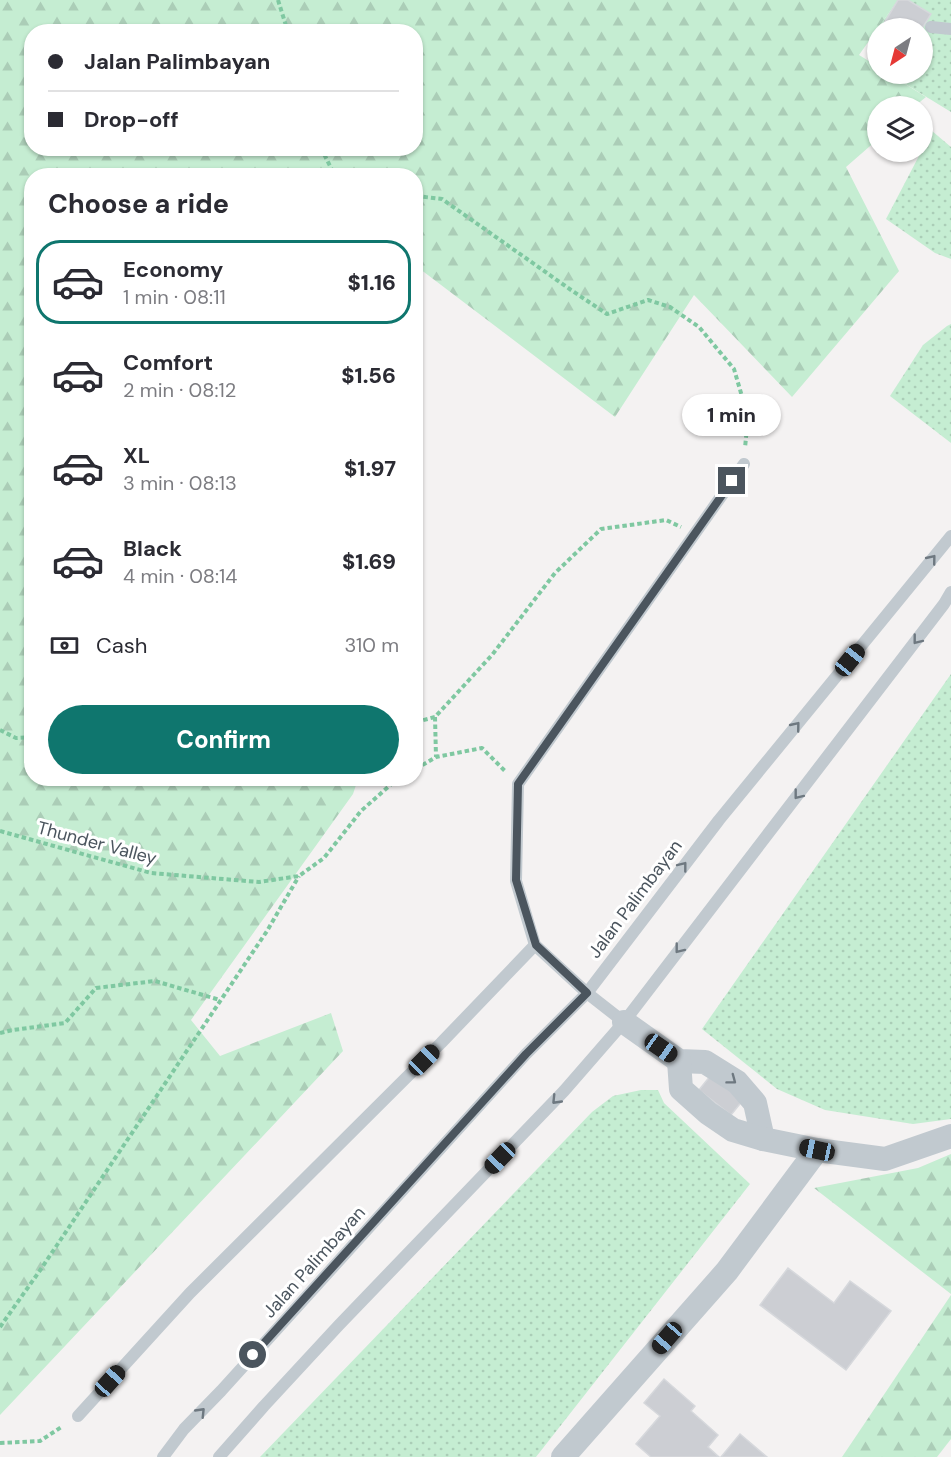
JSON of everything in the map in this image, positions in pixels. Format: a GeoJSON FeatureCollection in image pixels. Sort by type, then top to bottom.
{"type":"FeatureCollection","features":[{"type":"Feature","properties":{"kind":"street"},"geometry":{"type":"LineString","coordinates":[[624,1022],[680,1061],[705,1062],[736,1082],[755,1103],[763,1139]]}},
{"type":"Feature","properties":{"kind":"street"},"geometry":{"type":"LineString","coordinates":[[680,1061],[681,1089],[708,1113],[733,1130],[763,1139],[817,1150],[885,1159],[951,1136]]}},
{"type":"Feature","properties":{"kind":"street"},"geometry":{"type":"LineString","coordinates":[[563,1457],[726,1271],[817,1150]]}},
{"type":"Feature","properties":{"kind":"lane"},"geometry":{"type":"LineString","coordinates":[[933,27],[951,29]]}},
{"type":"Feature","properties":{"kind":"lane"},"geometry":{"type":"LineString","coordinates":[[624,1022],[587,993],[536,945],[516,880],[518,784],[744,464]]}},
{"type":"Feature","properties":{"kind":"lane","name":"Jalan Palimbayan"},"geometry":{"type":"LineString","coordinates":[[163,1457],[184,1429],[518,1063],[587,993],[719,820],[951,536]]}},
{"type":"Feature","properties":{"kind":"lane"},"geometry":{"type":"LineString","coordinates":[[219,1457],[331,1333],[564,1091],[624,1022],[937,614],[951,592]]}},
{"type":"Feature","properties":{"kind":"lane"},"geometry":{"type":"LineString","coordinates":[[78,1416],[190,1293],[536,945]]}},
{"type":"Feature","properties":{"kind":"path"},"geometry":{"type":"LineString","coordinates":[[278,0],[286,24]]}},
{"type":"Feature","properties":{"kind":"path"},"geometry":{"type":"LineString","coordinates":[[423,197],[442,199],[607,314],[648,300],[670,308],[699,327],[734,369],[748,417],[744,464]]}},
{"type":"Feature","properties":{"kind":"path"},"geometry":{"type":"LineString","coordinates":[[423,720],[435,717],[492,655],[555,573],[601,529],[666,520],[696,533]]}},
{"type":"Feature","properties":{"kind":"path"},"geometry":{"type":"LineString","coordinates":[[435,717],[436,757]]}},
{"type":"Feature","properties":{"kind":"path"},"geometry":{"type":"LineString","coordinates":[[0,730],[16,738],[24,738]]}},
{"type":"Feature","properties":{"kind":"path"},"geometry":{"type":"LineString","coordinates":[[423,765],[436,757],[482,747],[518,784]]}},
{"type":"Feature","properties":{"kind":"path","name":"Thunder Valley"},"geometry":{"type":"LineString","coordinates":[[0,831],[151,873],[259,882],[299,876],[324,858],[361,811],[389,786]]}},
{"type":"Feature","properties":{"kind":"path"},"geometry":{"type":"LineString","coordinates":[[0,1327],[267,931],[299,876]]}},
{"type":"Feature","properties":{"kind":"path"},"geometry":{"type":"LineString","coordinates":[[0,1033],[65,1023],[96,988],[155,981],[220,1000]]}},
{"type":"Feature","properties":{"kind":"path"},"geometry":{"type":"LineString","coordinates":[[0,1443],[40,1442],[78,1416]]}},
{"type":"Feature","properties":{"kind":"green space"},"geometry":{"type":"Polygon","coordinates":[[[0,0],[898,0],[885,18],[867,18],[867,44],[859,55],[867,60],[867,84],[905,84],[924,96],[867,96],[867,149],[846,167],[899,271],[792,397],[694,295],[615,417],[423,271],[423,168],[24,168],[24,786],[356,786],[353,794],[191,1020],[220,1056],[331,1013],[343,1051],[0,1415],[0,0]]]}},
{"type":"Feature","properties":{"kind":"green space"},"geometry":{"type":"Polygon","coordinates":[[[898,0],[951,0],[951,112],[933,101],[933,96],[925,96],[905,84],[933,84],[933,18],[885,18],[898,0]]]}},
{"type":"Feature","properties":{"kind":"green space"},"geometry":{"type":"Polygon","coordinates":[[[933,132],[951,147],[951,259],[935,253],[886,219],[916,162],[933,162],[933,132]]]}},
{"type":"Feature","properties":{"kind":"green space"},"geometry":{"type":"Polygon","coordinates":[[[951,324],[951,443],[890,396],[923,345],[951,324]]]}},
{"type":"Feature","properties":{"kind":"green space"},"geometry":{"type":"Polygon","coordinates":[[[951,674],[951,1119],[913,1124],[825,1110],[777,1089],[702,1029],[951,674]]]}},
{"type":"Feature","properties":{"kind":"green space"},"geometry":{"type":"Polygon","coordinates":[[[641,1090],[658,1090],[664,1103],[750,1184],[536,1457],[260,1457],[592,1112],[613,1096],[641,1090]]]}},
{"type":"Feature","properties":{"kind":"green space"},"geometry":{"type":"Polygon","coordinates":[[[951,1154],[951,1294],[814,1188],[918,1168],[951,1154]]]}},
{"type":"Feature","properties":{"kind":"green space"},"geometry":{"type":"Polygon","coordinates":[[[951,1295],[951,1439],[937,1457],[842,1457],[951,1295]]]}},
{"type":"Feature","properties":{"kind":"building"},"geometry":{"type":"Polygon","coordinates":[[[898,0],[908,0],[931,14],[929,18],[887,18],[898,0]]]}},
{"type":"Feature","properties":{"kind":"building"},"geometry":{"type":"Polygon","coordinates":[[[711,1075],[743,1100],[731,1115],[699,1090],[711,1075]]]}},
{"type":"Feature","properties":{"kind":"building"},"geometry":{"type":"Polygon","coordinates":[[[788,1268],[834,1303],[850,1281],[891,1311],[846,1370],[760,1305],[788,1268]]]}},
{"type":"Feature","properties":{"kind":"building"},"geometry":{"type":"Polygon","coordinates":[[[664,1379],[695,1406],[691,1411],[718,1435],[708,1447],[719,1457],[651,1457],[636,1444],[660,1416],[644,1403],[664,1379]]]}},
{"type":"Feature","properties":{"kind":"building"},"geometry":{"type":"Polygon","coordinates":[[[740,1434],[767,1457],[721,1457],[740,1434]]]}},
{"type":"Feature","properties":{"kind":"route"},"geometry":{"type":"LineString","coordinates":[[253,1355],[526,1054],[587,993],[536,945],[516,880],[518,784],[732,481]]}}]}
